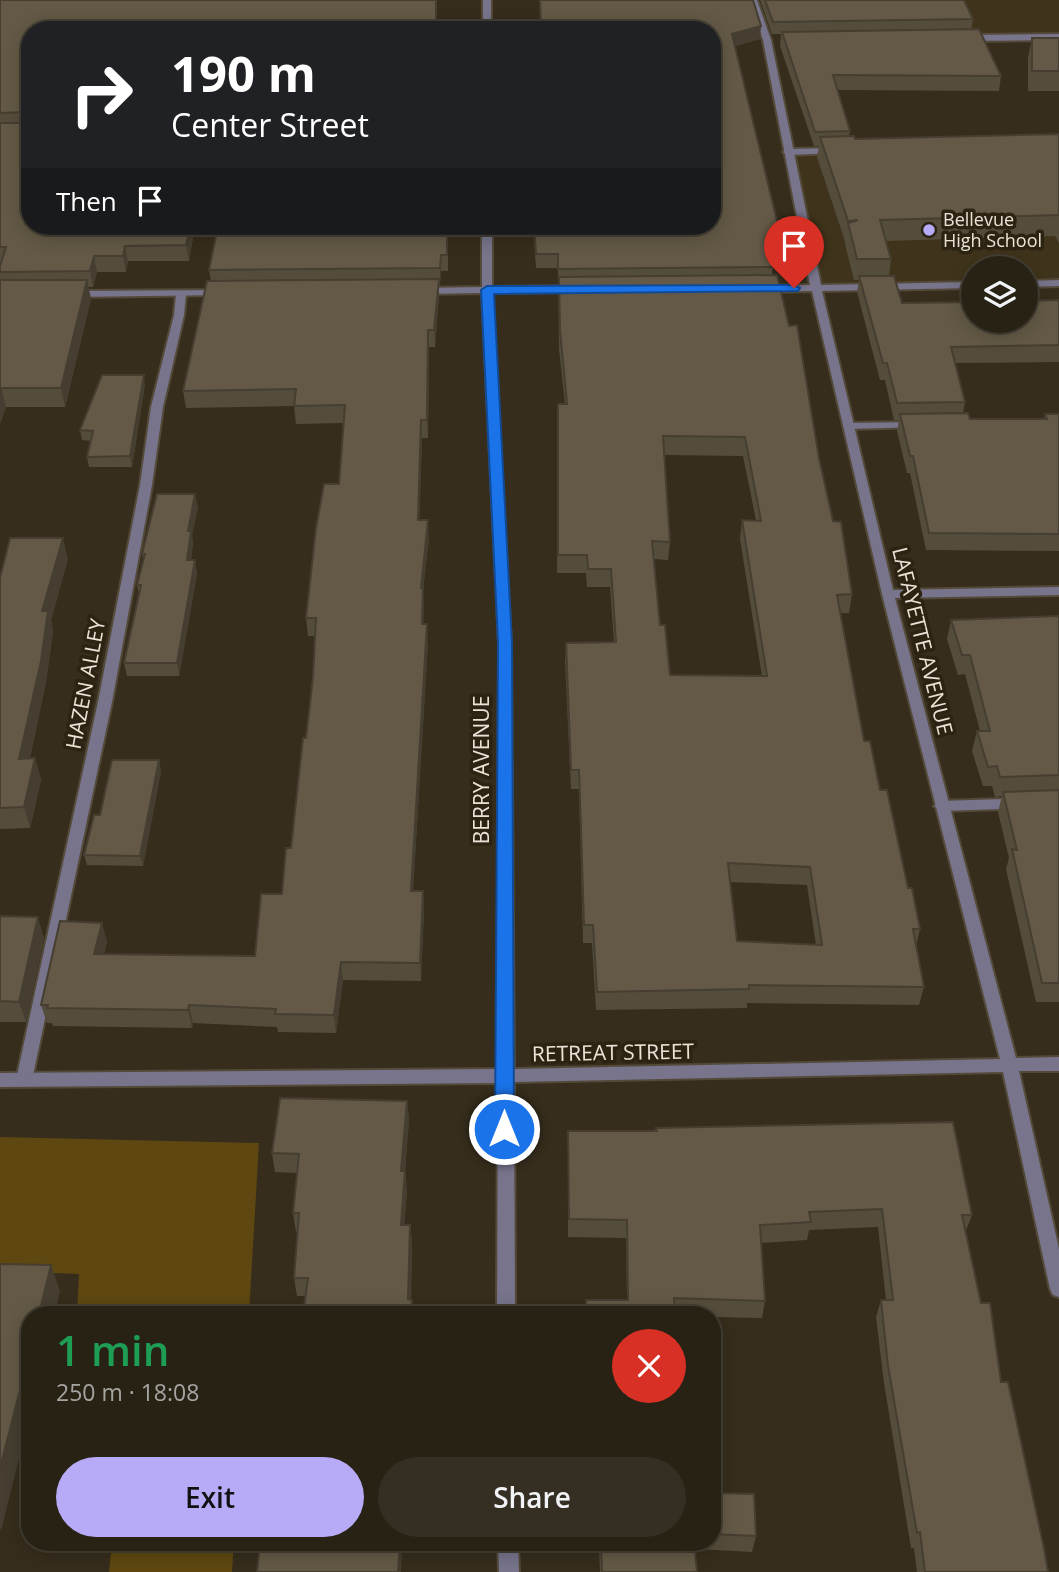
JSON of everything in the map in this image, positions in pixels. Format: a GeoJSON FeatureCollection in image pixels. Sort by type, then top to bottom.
{"type":"FeatureCollection","features":[{"type":"Feature","properties":{"kind":"street"},"geometry":{"type":"LineString","coordinates":[[486,0],[487,21]]}},
{"type":"Feature","properties":{"kind":"street","name":"LAFAYETTE AVENUE"},"geometry":{"type":"LineString","coordinates":[[753,0],[767,40],[816,288],[888,594],[1010,1065],[1059,1289]]}},
{"type":"Feature","properties":{"kind":"street"},"geometry":{"type":"LineString","coordinates":[[952,38],[1059,37]]}},
{"type":"Feature","properties":{"kind":"street"},"geometry":{"type":"LineString","coordinates":[[767,40],[779,40]]}},
{"type":"Feature","properties":{"kind":"street"},"geometry":{"type":"LineString","coordinates":[[788,152],[842,151]]}},
{"type":"Feature","properties":{"kind":"street","name":"BERRY AVENUE"},"geometry":{"type":"LineString","coordinates":[[487,235],[487,290],[505,643],[506,1306]]}},
{"type":"Feature","properties":{"kind":"street"},"geometry":{"type":"LineString","coordinates":[[1038,284],[1059,283]]}},
{"type":"Feature","properties":{"kind":"street"},"geometry":{"type":"LineString","coordinates":[[754,289],[961,285]]}},
{"type":"Feature","properties":{"kind":"street"},"geometry":{"type":"LineString","coordinates":[[414,291],[593,289]]}},
{"type":"Feature","properties":{"kind":"street"},"geometry":{"type":"LineString","coordinates":[[56,294],[236,293]]}},
{"type":"Feature","properties":{"kind":"street","name":"HAZEN ALLEY"},"geometry":{"type":"LineString","coordinates":[[24,1080],[104,702],[146,485],[157,407],[179,315],[181,294]]}},
{"type":"Feature","properties":{"kind":"street"},"geometry":{"type":"LineString","coordinates":[[849,426],[933,425]]}},
{"type":"Feature","properties":{"kind":"street"},"geometry":{"type":"LineString","coordinates":[[888,594],[1059,591]]}},
{"type":"Feature","properties":{"kind":"street"},"geometry":{"type":"LineString","coordinates":[[941,806],[1059,802]]}},
{"type":"Feature","properties":{"kind":"street","name":"RETREAT STREET"},"geometry":{"type":"LineString","coordinates":[[0,1080],[504,1076],[1059,1064]]}},
{"type":"Feature","properties":{"kind":"street"},"geometry":{"type":"LineString","coordinates":[[508,1551],[509,1572]]}},
{"type":"Feature","properties":{"kind":"shaded area"},"geometry":{"type":"Polygon","coordinates":[[[915,0],[1059,0],[1059,37],[926,39],[915,0]]]}},
{"type":"Feature","properties":{"kind":"shaded area","name":"Bellevue High School"},"geometry":{"type":"Polygon","coordinates":[[[1059,149],[1059,283],[1038,284],[1038,256],[961,256],[961,285],[816,288],[788,152],[1059,149]]]}},
{"type":"Feature","properties":{"kind":"shaded area"},"geometry":{"type":"Polygon","coordinates":[[[0,1137],[259,1143],[249,1306],[77,1306],[79,1274],[0,1271],[0,1137]]]}},
{"type":"Feature","properties":{"kind":"shaded area"},"geometry":{"type":"Polygon","coordinates":[[[111,1551],[233,1551],[232,1572],[109,1572],[111,1551]]]}},
{"type":"Feature","properties":{"kind":"building"},"geometry":{"type":"Polygon","coordinates":[[[0,0],[436,0],[436,21],[21,21],[21,112],[0,113],[0,0]]]}},
{"type":"Feature","properties":{"kind":"building"},"geometry":{"type":"Polygon","coordinates":[[[540,0],[753,0],[761,26],[732,34],[784,250],[769,250],[773,267],[558,269],[558,254],[536,254],[535,235],[721,235],[721,21],[541,21],[540,0]]]}},
{"type":"Feature","properties":{"kind":"building"},"geometry":{"type":"Polygon","coordinates":[[[765,0],[964,0],[973,19],[773,22],[765,0]]]}},
{"type":"Feature","properties":{"kind":"building"},"geometry":{"type":"Polygon","coordinates":[[[979,29],[1001,76],[833,75],[850,131],[815,132],[782,32],[979,29]]]}},
{"type":"Feature","properties":{"kind":"building"},"geometry":{"type":"Polygon","coordinates":[[[1032,38],[1059,38],[1059,71],[1032,71],[1032,38]]]}},
{"type":"Feature","properties":{"kind":"building"},"geometry":{"type":"Polygon","coordinates":[[[0,123],[21,123],[21,235],[188,235],[186,245],[125,246],[123,256],[94,256],[90,271],[0,272],[6,247],[0,247],[0,123]]]}},
{"type":"Feature","properties":{"kind":"building"},"geometry":{"type":"Polygon","coordinates":[[[1059,134],[1059,215],[880,220],[891,259],[857,259],[848,223],[858,220],[848,221],[820,137],[854,136],[855,139],[1059,134]]]}},
{"type":"Feature","properties":{"kind":"building"},"geometry":{"type":"Polygon","coordinates":[[[216,235],[447,235],[447,255],[441,255],[440,268],[209,270],[216,235]]]}},
{"type":"Feature","properties":{"kind":"building"},"geometry":{"type":"Polygon","coordinates":[[[777,275],[789,326],[797,325],[819,458],[833,521],[841,522],[852,594],[837,595],[864,741],[870,741],[880,790],[887,790],[908,888],[912,888],[920,929],[913,929],[924,987],[749,985],[749,989],[597,992],[593,925],[584,925],[579,770],[571,770],[566,643],[616,642],[611,569],[588,569],[587,555],[558,555],[558,404],[567,404],[560,330],[559,277],[777,275]],[[663,436],[670,542],[652,541],[660,625],[665,625],[670,675],[767,676],[742,520],[761,521],[745,437],[663,436]],[[728,863],[737,941],[822,945],[810,867],[728,863]]]}},
{"type":"Feature","properties":{"kind":"building"},"geometry":{"type":"Polygon","coordinates":[[[859,276],[894,276],[902,303],[961,302],[961,333],[1038,333],[1038,301],[1059,300],[1059,345],[951,347],[965,402],[897,403],[887,363],[883,363],[859,276]]]}},
{"type":"Feature","properties":{"kind":"building"},"geometry":{"type":"Polygon","coordinates":[[[439,279],[434,330],[428,330],[427,420],[421,420],[418,520],[428,520],[421,588],[422,624],[427,624],[411,891],[423,891],[420,963],[341,962],[334,1015],[275,1014],[276,1009],[189,1005],[188,1010],[47,1008],[48,1005],[41,1005],[60,921],[102,923],[94,954],[255,956],[261,894],[282,894],[286,848],[291,848],[303,738],[306,738],[313,677],[316,618],[306,618],[316,528],[324,484],[339,484],[345,405],[294,406],[296,389],[183,391],[207,281],[439,279]]]}},
{"type":"Feature","properties":{"kind":"building"},"geometry":{"type":"Polygon","coordinates":[[[0,280],[87,280],[61,388],[1,388],[0,392],[0,280]]]}},
{"type":"Feature","properties":{"kind":"building"},"geometry":{"type":"Polygon","coordinates":[[[102,375],[144,375],[130,456],[87,457],[93,431],[80,430],[102,375]]]}},
{"type":"Feature","properties":{"kind":"building"},"geometry":{"type":"Polygon","coordinates":[[[968,413],[970,419],[1047,419],[1045,414],[1059,414],[1059,534],[929,533],[913,456],[910,456],[900,414],[968,413]]]}},
{"type":"Feature","properties":{"kind":"building"},"geometry":{"type":"Polygon","coordinates":[[[157,494],[195,494],[188,531],[191,531],[187,560],[195,560],[177,663],[124,663],[141,585],[137,585],[145,554],[142,554],[157,494]]]}},
{"type":"Feature","properties":{"kind":"building"},"geometry":{"type":"Polygon","coordinates":[[[10,538],[63,538],[42,611],[48,611],[41,661],[19,759],[35,758],[24,807],[0,808],[0,578],[10,538]]]}},
{"type":"Feature","properties":{"kind":"building"},"geometry":{"type":"Polygon","coordinates":[[[1059,616],[1059,775],[1000,777],[997,766],[988,767],[977,731],[990,731],[970,655],[962,655],[951,620],[1059,616]]]}},
{"type":"Feature","properties":{"kind":"building"},"geometry":{"type":"Polygon","coordinates":[[[112,760],[159,760],[140,856],[84,855],[94,815],[100,815],[112,760]]]}},
{"type":"Feature","properties":{"kind":"building"},"geometry":{"type":"Polygon","coordinates":[[[1059,790],[1059,983],[1042,983],[1012,849],[1017,850],[1003,792],[1059,790]]]}},
{"type":"Feature","properties":{"kind":"building"},"geometry":{"type":"Polygon","coordinates":[[[0,916],[38,917],[19,1002],[0,1001],[0,916]]]}},
{"type":"Feature","properties":{"kind":"building"},"geometry":{"type":"Polygon","coordinates":[[[280,1098],[407,1101],[401,1171],[405,1171],[401,1225],[410,1225],[408,1299],[412,1300],[412,1306],[304,1306],[308,1278],[294,1278],[299,1213],[293,1213],[299,1154],[272,1153],[280,1098]]]}},
{"type":"Feature","properties":{"kind":"building"},"geometry":{"type":"Polygon","coordinates":[[[953,1122],[972,1215],[962,1215],[981,1303],[990,1303],[1001,1382],[1008,1382],[1048,1572],[925,1572],[920,1532],[917,1533],[888,1366],[881,1300],[893,1300],[882,1209],[809,1212],[811,1222],[760,1225],[765,1301],[674,1298],[674,1306],[586,1306],[586,1300],[628,1300],[627,1220],[569,1219],[568,1131],[657,1131],[656,1128],[953,1122]]]}},
{"type":"Feature","properties":{"kind":"building"},"geometry":{"type":"Polygon","coordinates":[[[0,1264],[51,1265],[41,1306],[21,1306],[21,1386],[0,1468],[0,1264]]]}},
{"type":"Feature","properties":{"kind":"building"},"geometry":{"type":"Polygon","coordinates":[[[721,1493],[754,1494],[756,1536],[721,1534],[721,1493]]]}},
{"type":"Feature","properties":{"kind":"building"},"geometry":{"type":"Polygon","coordinates":[[[259,1551],[399,1551],[398,1572],[257,1572],[259,1551]]]}},
{"type":"Feature","properties":{"kind":"building"},"geometry":{"type":"Polygon","coordinates":[[[601,1551],[695,1551],[697,1572],[602,1572],[601,1551]]]}},
{"type":"Feature","properties":{"kind":"place","name":"Bellevue High School"},"geometry":{"type":"Point","coordinates":[929,230]}},
{"type":"Feature","properties":{"kind":"route"},"geometry":{"type":"LineString","coordinates":[[504,1129],[505,643],[487,290],[794,288]]}}]}
